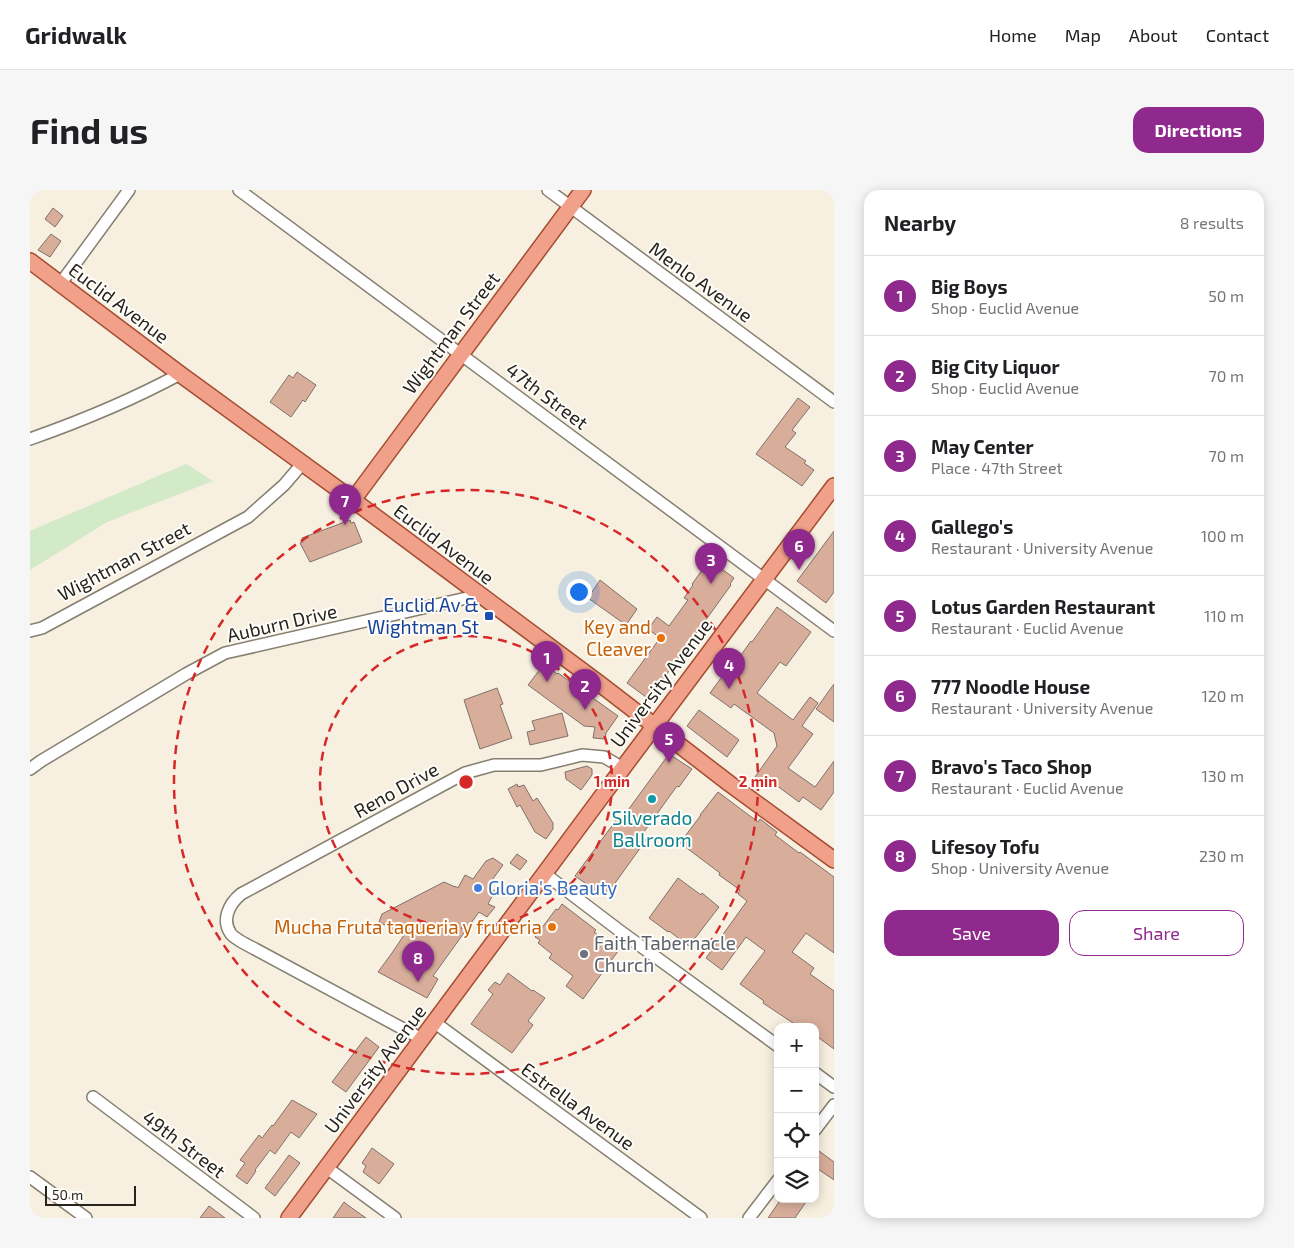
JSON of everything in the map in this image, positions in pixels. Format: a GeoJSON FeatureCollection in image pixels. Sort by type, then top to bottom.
{"type":"FeatureCollection","features":[{"type":"Feature","properties":{"kind":"main road","name":"Wightman Street"},"geometry":{"type":"LineString","coordinates":[[353,500],[583,190]]}},
{"type":"Feature","properties":{"kind":"main road","name":"Euclid Avenue"},"geometry":{"type":"LineString","coordinates":[[30,261],[834,860]]}},
{"type":"Feature","properties":{"kind":"main road","name":"University Avenue"},"geometry":{"type":"LineString","coordinates":[[289,1218],[834,486]]}},
{"type":"Feature","properties":{"kind":"street"},"geometry":{"type":"LineString","coordinates":[[61,283],[129,190]]}},
{"type":"Feature","properties":{"kind":"street","name":"47th Street"},"geometry":{"type":"LineString","coordinates":[[239,190],[834,631]]}},
{"type":"Feature","properties":{"kind":"street","name":"Menlo Avenue"},"geometry":{"type":"LineString","coordinates":[[548,190],[834,402]]}},
{"type":"Feature","properties":{"kind":"street"},"geometry":{"type":"LineString","coordinates":[[30,439],[78,422],[158,387],[180,374]]}},
{"type":"Feature","properties":{"kind":"street","name":"Wightman Street"},"geometry":{"type":"LineString","coordinates":[[30,630],[42,628],[248,517],[284,485],[302,464]]}},
{"type":"Feature","properties":{"kind":"street","name":"Auburn Drive"},"geometry":{"type":"LineString","coordinates":[[30,769],[40,761],[186,674],[225,653],[480,595]]}},
{"type":"Feature","properties":{"kind":"street","name":"Reno Drive"},"geometry":{"type":"LineString","coordinates":[[422,1039],[232,935],[226,922],[232,903],[241,894],[465,773],[494,765],[541,765],[582,755],[604,757],[623,768]]}},
{"type":"Feature","properties":{"kind":"street"},"geometry":{"type":"LineString","coordinates":[[545,874],[774,1043]]}},
{"type":"Feature","properties":{"kind":"street","name":"Estrella Avenue"},"geometry":{"type":"LineString","coordinates":[[434,1022],[701,1218]]}},
{"type":"Feature","properties":{"kind":"street"},"geometry":{"type":"LineString","coordinates":[[819,1076],[834,1087]]}},
{"type":"Feature","properties":{"kind":"street","name":"49th Street"},"geometry":{"type":"LineString","coordinates":[[93,1097],[254,1218]]}},
{"type":"Feature","properties":{"kind":"street"},"geometry":{"type":"LineString","coordinates":[[819,1125],[834,1105]]}},
{"type":"Feature","properties":{"kind":"street"},"geometry":{"type":"LineString","coordinates":[[326,1168],[395,1218]]}},
{"type":"Feature","properties":{"kind":"street"},"geometry":{"type":"LineString","coordinates":[[30,1177],[86,1218]]}},
{"type":"Feature","properties":{"kind":"street"},"geometry":{"type":"LineString","coordinates":[[749,1218],[774,1185]]}},
{"type":"Feature","properties":{"kind":"green space"},"geometry":{"type":"Polygon","coordinates":[[[186,464],[213,481],[107,522],[30,570],[30,531],[186,464]]]}},
{"type":"Feature","properties":{"kind":"building"},"geometry":{"type":"Polygon","coordinates":[[[53,208],[63,216],[55,227],[45,219],[53,208]]]}},
{"type":"Feature","properties":{"kind":"building"},"geometry":{"type":"Polygon","coordinates":[[[51,234],[61,241],[50,257],[38,250],[51,234]]]}},
{"type":"Feature","properties":{"kind":"building"},"geometry":{"type":"Polygon","coordinates":[[[297,372],[316,385],[305,402],[303,400],[291,417],[270,402],[289,375],[293,378],[297,372]]]}},
{"type":"Feature","properties":{"kind":"building"},"geometry":{"type":"Polygon","coordinates":[[[798,398],[810,407],[792,430],[796,433],[785,447],[806,461],[804,463],[814,470],[802,486],[756,454],[798,398]]]}},
{"type":"Feature","properties":{"kind":"building"},"geometry":{"type":"Polygon","coordinates":[[[350,520],[351,523],[354,522],[362,542],[310,562],[300,543],[303,542],[302,538],[350,520]]]}},
{"type":"Feature","properties":{"kind":"building"},"geometry":{"type":"Polygon","coordinates":[[[834,531],[834,592],[826,603],[797,581],[834,531]]]}},
{"type":"Feature","properties":{"kind":"building"},"geometry":{"type":"Polygon","coordinates":[[[711,561],[734,578],[731,585],[651,696],[646,697],[627,683],[660,638],[648,629],[657,617],[669,626],[688,600],[684,598],[692,584],[711,561]]]}},
{"type":"Feature","properties":{"kind":"building"},"geometry":{"type":"Polygon","coordinates":[[[600,580],[637,609],[626,625],[588,598],[600,580]]]}},
{"type":"Feature","properties":{"kind":"building"},"geometry":{"type":"Polygon","coordinates":[[[777,607],[811,632],[786,666],[780,662],[757,693],[793,720],[810,697],[818,703],[802,726],[813,734],[788,768],[815,787],[834,761],[834,792],[821,810],[803,797],[799,802],[776,785],[772,789],[755,777],[777,746],[774,733],[734,704],[731,708],[710,693],[727,670],[729,672],[777,607]]]}},
{"type":"Feature","properties":{"kind":"building"},"geometry":{"type":"Polygon","coordinates":[[[544,664],[618,716],[606,733],[605,739],[593,738],[595,727],[584,726],[528,685],[544,664]]]}},
{"type":"Feature","properties":{"kind":"building"},"geometry":{"type":"Polygon","coordinates":[[[834,684],[834,722],[816,709],[834,684]]]}},
{"type":"Feature","properties":{"kind":"building"},"geometry":{"type":"Polygon","coordinates":[[[497,688],[503,704],[500,705],[512,738],[480,749],[464,700],[497,688]]]}},
{"type":"Feature","properties":{"kind":"building"},"geometry":{"type":"Polygon","coordinates":[[[699,710],[739,740],[727,757],[687,726],[699,710]]]}},
{"type":"Feature","properties":{"kind":"building"},"geometry":{"type":"Polygon","coordinates":[[[562,713],[568,736],[530,745],[527,732],[535,730],[532,721],[562,713]]]}},
{"type":"Feature","properties":{"kind":"building"},"geometry":{"type":"Polygon","coordinates":[[[669,754],[692,769],[679,787],[677,786],[641,836],[646,840],[605,897],[575,876],[617,819],[620,821],[669,754]]]}},
{"type":"Feature","properties":{"kind":"building"},"geometry":{"type":"Polygon","coordinates":[[[587,766],[592,769],[592,775],[581,790],[566,779],[565,772],[587,766]]]}},
{"type":"Feature","properties":{"kind":"building"},"geometry":{"type":"Polygon","coordinates":[[[517,784],[518,787],[524,785],[533,801],[537,798],[553,823],[553,829],[546,839],[535,832],[520,805],[517,807],[508,789],[517,784]]]}},
{"type":"Feature","properties":{"kind":"building"},"geometry":{"type":"Polygon","coordinates":[[[718,792],[758,822],[760,819],[777,832],[775,835],[834,877],[834,953],[806,933],[792,952],[814,968],[810,974],[834,991],[834,1049],[819,1038],[819,1023],[793,1023],[763,1003],[764,1001],[740,984],[765,951],[746,937],[722,970],[706,958],[747,901],[738,894],[740,890],[680,843],[718,792]]]}},
{"type":"Feature","properties":{"kind":"building"},"geometry":{"type":"Polygon","coordinates":[[[517,854],[527,861],[520,870],[510,863],[517,854]]]}},
{"type":"Feature","properties":{"kind":"building"},"geometry":{"type":"Polygon","coordinates":[[[493,858],[503,865],[487,887],[495,891],[488,904],[495,907],[487,917],[479,912],[433,976],[438,979],[427,998],[378,972],[404,935],[379,922],[382,914],[444,882],[458,888],[465,875],[473,879],[486,861],[493,858]]]}},
{"type":"Feature","properties":{"kind":"building"},"geometry":{"type":"Polygon","coordinates":[[[678,878],[701,895],[702,893],[719,907],[689,946],[649,918],[678,878]]]}},
{"type":"Feature","properties":{"kind":"building","name":"Faith Tabernacle Church"},"geometry":{"type":"Polygon","coordinates":[[[562,904],[596,930],[594,932],[619,950],[583,999],[566,986],[573,976],[549,958],[552,954],[538,943],[540,940],[535,937],[562,904]]]}},
{"type":"Feature","properties":{"kind":"building"},"geometry":{"type":"Polygon","coordinates":[[[508,973],[545,998],[528,1021],[533,1025],[512,1053],[471,1024],[493,994],[488,990],[495,982],[500,985],[508,973]]]}},
{"type":"Feature","properties":{"kind":"building"},"geometry":{"type":"Polygon","coordinates":[[[366,1037],[379,1047],[346,1092],[332,1082],[366,1037]]]}},
{"type":"Feature","properties":{"kind":"building"},"geometry":{"type":"Polygon","coordinates":[[[292,1100],[317,1114],[299,1138],[291,1132],[275,1154],[270,1150],[247,1184],[236,1176],[245,1163],[240,1160],[259,1135],[262,1138],[273,1126],[292,1100]]]}},
{"type":"Feature","properties":{"kind":"building"},"geometry":{"type":"Polygon","coordinates":[[[372,1148],[394,1164],[379,1184],[363,1172],[366,1166],[362,1163],[372,1148]]]}},
{"type":"Feature","properties":{"kind":"building"},"geometry":{"type":"Polygon","coordinates":[[[819,1151],[834,1162],[834,1180],[819,1170],[819,1151]]]}},
{"type":"Feature","properties":{"kind":"building"},"geometry":{"type":"Polygon","coordinates":[[[289,1155],[300,1163],[275,1196],[265,1188],[289,1155]]]}},
{"type":"Feature","properties":{"kind":"building"},"geometry":{"type":"Polygon","coordinates":[[[344,1202],[349,1206],[366,1218],[333,1218],[344,1202]]]}},
{"type":"Feature","properties":{"kind":"building"},"geometry":{"type":"Polygon","coordinates":[[[778,1203],[805,1203],[795,1218],[768,1218],[778,1203]]]}},
{"type":"Feature","properties":{"kind":"building"},"geometry":{"type":"Polygon","coordinates":[[[209,1206],[225,1218],[200,1218],[209,1206]]]}},
{"type":"Feature","properties":{"kind":"place","name":"Bravo's Taco Shop"},"geometry":{"type":"Point","coordinates":[345,525]}},
{"type":"Feature","properties":{"kind":"place","name":"777 Noodle House"},"geometry":{"type":"Point","coordinates":[799,570]}},
{"type":"Feature","properties":{"kind":"place","name":"May Center"},"geometry":{"type":"Point","coordinates":[711,584]}},
{"type":"Feature","properties":{"kind":"place","name":"Euclid Av & Wightman St"},"geometry":{"type":"Point","coordinates":[489,616]}},
{"type":"Feature","properties":{"kind":"place","name":"Key and Cleaver"},"geometry":{"type":"Point","coordinates":[661,638]}},
{"type":"Feature","properties":{"kind":"place","name":"Big Boys"},"geometry":{"type":"Point","coordinates":[547,682]}},
{"type":"Feature","properties":{"kind":"place","name":"Gallego's"},"geometry":{"type":"Point","coordinates":[729,689]}},
{"type":"Feature","properties":{"kind":"place","name":"Big City Liquor"},"geometry":{"type":"Point","coordinates":[585,710]}},
{"type":"Feature","properties":{"kind":"place","name":"Lotus Garden Restaurant"},"geometry":{"type":"Point","coordinates":[669,763]}},
{"type":"Feature","properties":{"kind":"place","name":"Silverado Ballroom"},"geometry":{"type":"Point","coordinates":[652,799]}},
{"type":"Feature","properties":{"kind":"place","name":"Gloria's Beauty"},"geometry":{"type":"Point","coordinates":[478,888]}},
{"type":"Feature","properties":{"kind":"place","name":"Mucha Fruta taqueria y fruteria"},"geometry":{"type":"Point","coordinates":[552,927]}},
{"type":"Feature","properties":{"kind":"place","name":"Faith Tabernacle Church"},"geometry":{"type":"Point","coordinates":[584,954]}},
{"type":"Feature","properties":{"kind":"place","name":"Lifesoy Tofu"},"geometry":{"type":"Point","coordinates":[418,982]}}]}
